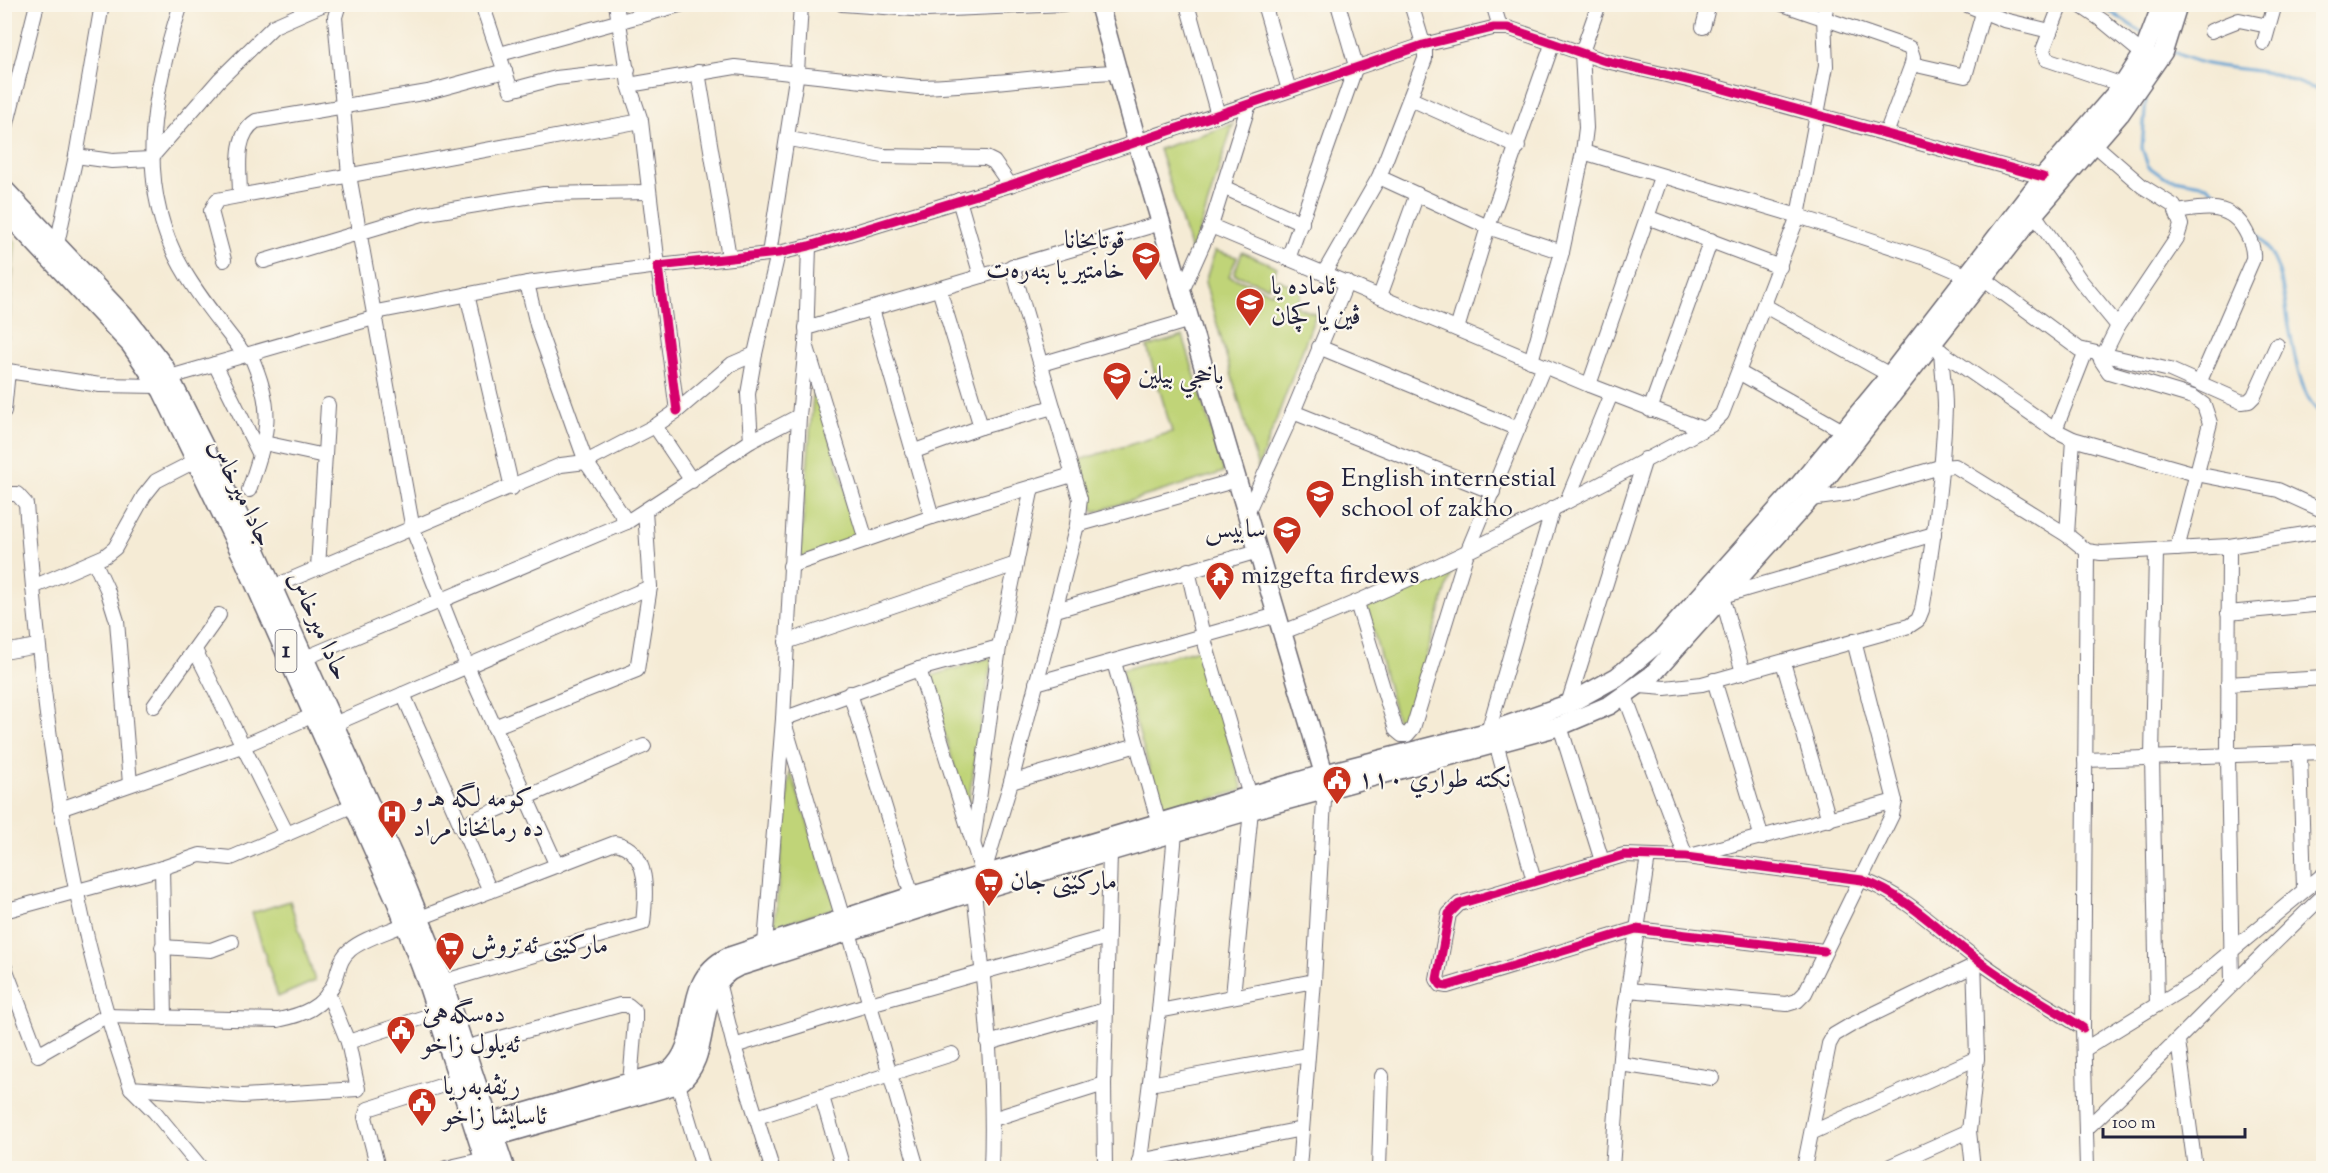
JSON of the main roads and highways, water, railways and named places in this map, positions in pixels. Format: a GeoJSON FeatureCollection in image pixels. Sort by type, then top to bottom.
{"type":"FeatureCollection","features":[{"type":"Feature","properties":{"kind":"main road"},"geometry":{"type":"LineString","coordinates":[[1100,4],[1137,142],[1325,782]]}},
{"type":"Feature","properties":{"kind":"main road"},"geometry":{"type":"LineString","coordinates":[[937,896],[983,875],[1167,829],[1325,782],[1492,738],[1560,726],[1593,713],[1632,691],[1664,663],[1810,499],[1842,431],[1974,277],[2034,214],[2093,143],[2123,85],[2143,54],[2161,35],[2162,4]]}},
{"type":"Feature","properties":{"kind":"main road"},"geometry":{"type":"LineString","coordinates":[[1492,738],[1568,704],[1617,677],[1651,650],[1936,348],[1974,277],[2043,177],[2146,78],[2161,35],[2178,4]]}},
{"type":"Feature","properties":{"kind":"main road","name":"حادا ميرخاس"},"geometry":{"type":"LineString","coordinates":[[4,189],[143,337],[164,382],[273,587],[334,724],[412,921],[442,982],[464,1048],[485,1143]]}},
{"type":"Feature","properties":{"kind":"main road","name":"جادا ميرخاس"},"geometry":{"type":"LineString","coordinates":[[4,210],[164,382],[196,460],[354,805],[412,921],[437,1013],[459,1080],[485,1143]]}},
{"type":"Feature","properties":{"kind":"main road"},"geometry":{"type":"LineString","coordinates":[[485,1143],[678,1084],[691,1072],[698,1059],[710,1000],[718,982],[738,967],[917,900],[974,892],[1110,853],[1167,829]]}},
{"type":"Feature","properties":{"kind":"main road"},"geometry":{"type":"LineString","coordinates":[[485,1143],[630,1084],[664,1074],[679,1062],[684,1050],[697,992],[708,971],[728,957],[765,944],[846,925]]}},
{"type":"Feature","properties":{"kind":"main road"},"geometry":{"type":"LineString","coordinates":[[485,1143],[505,1168]]}},
{"type":"Feature","properties":{"kind":"waterway"},"geometry":{"type":"LineString","coordinates":[[2099,4],[2144,34]]}},
{"type":"Feature","properties":{"kind":"waterway"},"geometry":{"type":"LineString","coordinates":[[2170,50],[2196,61],[2274,74],[2311,88],[2324,89]]}},
{"type":"Feature","properties":{"kind":"waterway"},"geometry":{"type":"LineString","coordinates":[[2147,87],[2142,148],[2148,166],[2163,177],[2207,185],[2236,210]]}},
{"type":"Feature","properties":{"kind":"waterway"},"geometry":{"type":"LineString","coordinates":[[2247,221],[2266,245],[2279,272],[2298,371],[2313,406],[2324,415]]}},
{"type":"Feature","properties":{"kind":"place","name":"قوتابخانا خامتیر یا بنەرەت"},"geometry":{"type":"Point","coordinates":[1146,282]}},
{"type":"Feature","properties":{"kind":"place","name":"ئاماده یا ڤین یا کچان"},"geometry":{"type":"Point","coordinates":[1250,328]}},
{"type":"Feature","properties":{"kind":"place","name":"باخجي بيلين"},"geometry":{"type":"Point","coordinates":[1117,402]}},
{"type":"Feature","properties":{"kind":"place","name":"English internestial school of zakho"},"geometry":{"type":"Point","coordinates":[1320,520]}},
{"type":"Feature","properties":{"kind":"place","name":"سابيس"},"geometry":{"type":"Point","coordinates":[1287,556]}},
{"type":"Feature","properties":{"kind":"place","name":"mizgefta firdews"},"geometry":{"type":"Point","coordinates":[1220,602]}},
{"type":"Feature","properties":{"kind":"place","name":"نكته طواري ١١٠"},"geometry":{"type":"Point","coordinates":[1337,806]}},
{"type":"Feature","properties":{"kind":"place","name":"كومه لگه هـ و ده رمانخانا مراد"},"geometry":{"type":"Point","coordinates":[392,840]}},
{"type":"Feature","properties":{"kind":"place","name":"مارکێتی جان"},"geometry":{"type":"Point","coordinates":[989,908]}},
{"type":"Feature","properties":{"kind":"place","name":"مارکێتی ئەتروش"},"geometry":{"type":"Point","coordinates":[450,972]}},
{"type":"Feature","properties":{"kind":"place","name":"ده‌سگه‌هێ ئه‌يلول زاخو"},"geometry":{"type":"Point","coordinates":[401,1056]}},
{"type":"Feature","properties":{"kind":"place","name":"رێڤه‌به‌ريا ئاسايشا زاخو"},"geometry":{"type":"Point","coordinates":[422,1128]}}]}
